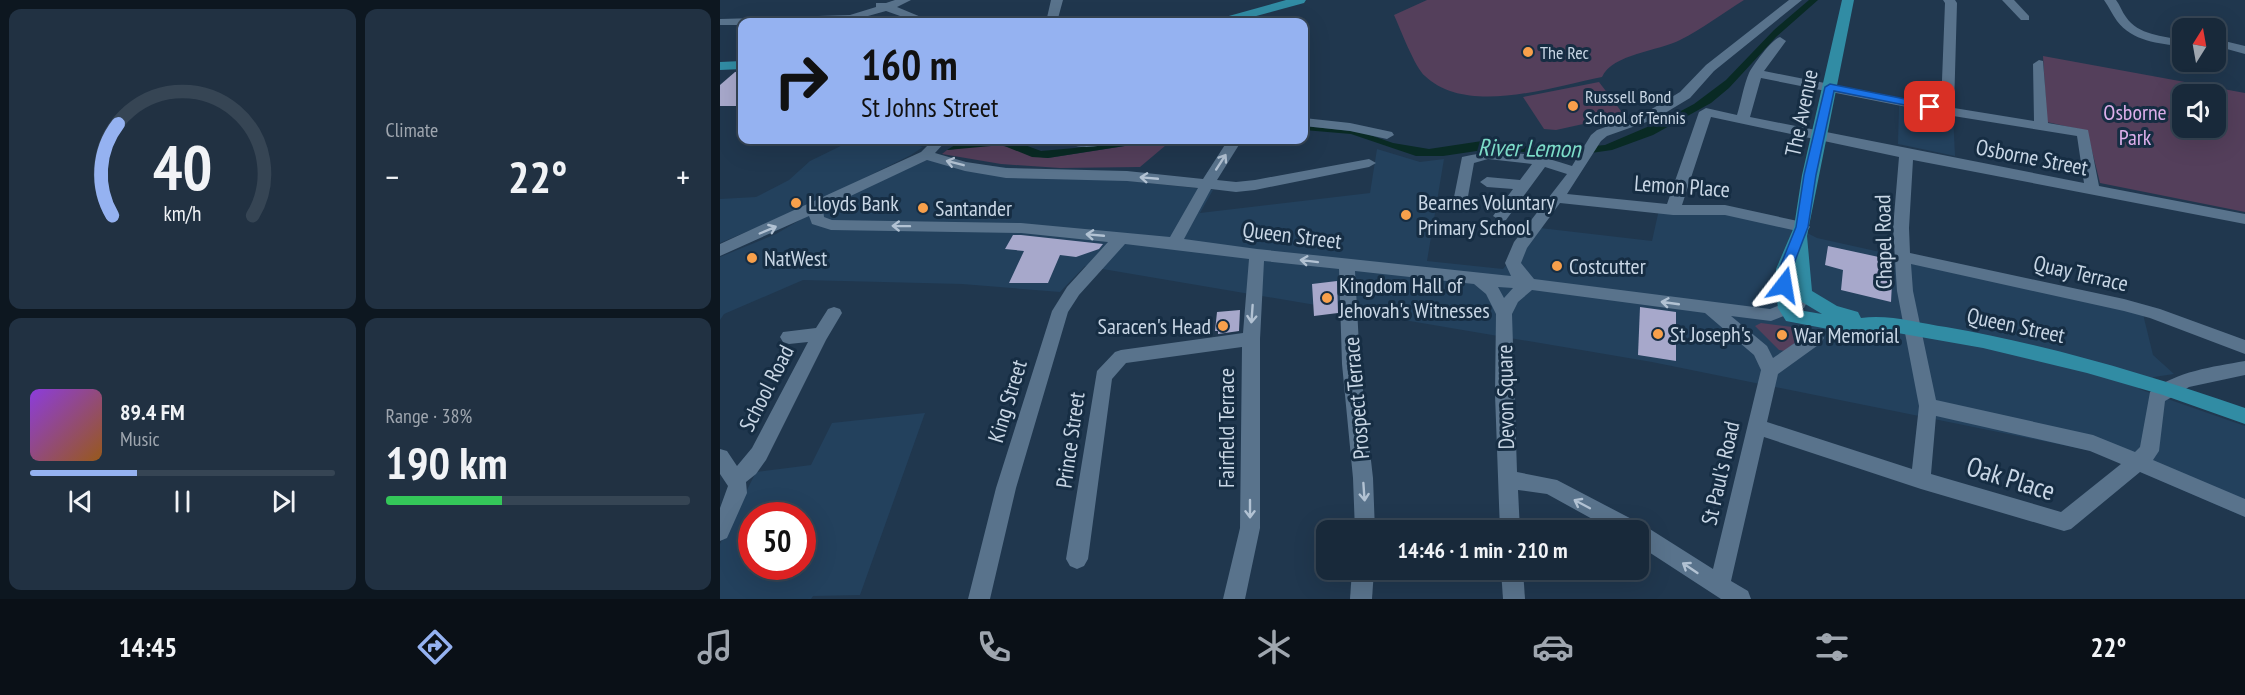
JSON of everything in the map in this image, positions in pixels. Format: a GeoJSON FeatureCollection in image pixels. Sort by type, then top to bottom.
{"type":"FeatureCollection","features":[{"type":"Feature","properties":{"kind":"main road"},"geometry":{"type":"LineString","coordinates":[[1247,18],[1300,0]]}},
{"type":"Feature","properties":{"kind":"main road","name":"The Avenue"},"geometry":{"type":"LineString","coordinates":[[1784,313],[1785,269],[1801,231],[1848,0]]}},
{"type":"Feature","properties":{"kind":"main road"},"geometry":{"type":"LineString","coordinates":[[720,66],[738,65]]}},
{"type":"Feature","properties":{"kind":"main road","name":"The Avenue"},"geometry":{"type":"LineString","coordinates":[[1801,231],[1803,294]]}},
{"type":"Feature","properties":{"kind":"main road"},"geometry":{"type":"LineString","coordinates":[[1803,294],[1831,311],[1874,323]]}},
{"type":"Feature","properties":{"kind":"main road","name":"Queen Street"},"geometry":{"type":"LineString","coordinates":[[1784,313],[1849,326],[1874,323],[1983,341],[2165,388],[2245,416]]}},
{"type":"Feature","properties":{"kind":"street"},"geometry":{"type":"LineString","coordinates":[[871,0],[916,18]]}},
{"type":"Feature","properties":{"kind":"street"},"geometry":{"type":"LineString","coordinates":[[850,18],[866,15],[905,0]]}},
{"type":"Feature","properties":{"kind":"street"},"geometry":{"type":"LineString","coordinates":[[1053,18],[1057,0]]}},
{"type":"Feature","properties":{"kind":"street"},"geometry":{"type":"LineString","coordinates":[[1529,284],[1517,272],[1513,263],[1520,246],[1558,198],[1591,146],[1602,133],[1650,116],[1685,95],[1710,68],[1796,0]]}},
{"type":"Feature","properties":{"kind":"street"},"geometry":{"type":"LineString","coordinates":[[1947,111],[1951,26],[1951,3],[1948,0]]}},
{"type":"Feature","properties":{"kind":"street"},"geometry":{"type":"LineString","coordinates":[[2008,0],[2025,18]]}},
{"type":"Feature","properties":{"kind":"street"},"geometry":{"type":"LineString","coordinates":[[2110,0],[2116,6],[2121,20],[2135,36],[2172,42]]}},
{"type":"Feature","properties":{"kind":"street"},"geometry":{"type":"LineString","coordinates":[[720,22],[738,21]]}},
{"type":"Feature","properties":{"kind":"street"},"geometry":{"type":"LineString","coordinates":[[1743,119],[1755,73],[1765,57],[1780,41]]}},
{"type":"Feature","properties":{"kind":"street"},"geometry":{"type":"LineString","coordinates":[[2226,45],[2245,50]]}},
{"type":"Feature","properties":{"kind":"street"},"geometry":{"type":"LineString","coordinates":[[2039,64],[2041,125]]}},
{"type":"Feature","properties":{"kind":"street"},"geometry":{"type":"LineString","coordinates":[[1755,73],[1947,111],[2083,133],[2092,190]]}},
{"type":"Feature","properties":{"kind":"street","name":"Osborne Street"},"geometry":{"type":"LineString","coordinates":[[1673,210],[1706,112],[1906,154],[2245,219]]}},
{"type":"Feature","properties":{"kind":"street"},"geometry":{"type":"LineString","coordinates":[[1308,122],[1350,127],[1387,135]]}},
{"type":"Feature","properties":{"kind":"street"},"geometry":{"type":"LineString","coordinates":[[720,250],[926,155],[936,144]]}},
{"type":"Feature","properties":{"kind":"street"},"geometry":{"type":"LineString","coordinates":[[1174,243],[1232,144]]}},
{"type":"Feature","properties":{"kind":"street","name":"Chapel Road"},"geometry":{"type":"LineString","coordinates":[[1906,154],[1901,228],[1905,291],[1912,329]]}},
{"type":"Feature","properties":{"kind":"street"},"geometry":{"type":"LineString","coordinates":[[926,155],[965,166],[1006,173],[1127,176],[1207,184],[1255,185],[1369,163]]}},
{"type":"Feature","properties":{"kind":"street"},"geometry":{"type":"LineString","coordinates":[[1460,202],[1467,160],[1488,155],[1542,160],[1576,172]]}},
{"type":"Feature","properties":{"kind":"street"},"geometry":{"type":"LineString","coordinates":[[1501,216],[1542,160]]}},
{"type":"Feature","properties":{"kind":"street"},"geometry":{"type":"LineString","coordinates":[[1487,182],[1523,185]]}},
{"type":"Feature","properties":{"kind":"street","name":"Lemon Place"},"geometry":{"type":"LineString","coordinates":[[1558,198],[1673,210],[1725,210],[1801,231]]}},
{"type":"Feature","properties":{"kind":"street","name":"Queen Street"},"geometry":{"type":"LineString","coordinates":[[815,208],[817,220],[831,225],[1021,228],[1174,243],[1347,266],[1478,278],[1710,309],[1784,313]]}},
{"type":"Feature","properties":{"kind":"street","name":"King Street"},"geometry":{"type":"LineString","coordinates":[[979,599],[1006,488],[1060,311],[1073,291],[1121,238]]}},
{"type":"Feature","properties":{"kind":"street","name":"Fairfield Terrace"},"geometry":{"type":"LineString","coordinates":[[1234,599],[1250,528],[1251,339],[1257,255]]}},
{"type":"Feature","properties":{"kind":"street","name":"Quay Terrace"},"geometry":{"type":"LineString","coordinates":[[1903,257],[2154,313],[2245,347]]}},
{"type":"Feature","properties":{"kind":"street","name":"Prospect Terrace"},"geometry":{"type":"LineString","coordinates":[[1347,266],[1351,364],[1363,478],[1365,520]]}},
{"type":"Feature","properties":{"kind":"street","name":"Devon Square"},"geometry":{"type":"LineString","coordinates":[[1478,278],[1492,290],[1504,314],[1510,520]]}},
{"type":"Feature","properties":{"kind":"street","name":"Devon Square"},"geometry":{"type":"LineString","coordinates":[[1504,314],[1512,298],[1529,284]]}},
{"type":"Feature","properties":{"kind":"street"},"geometry":{"type":"LineString","coordinates":[[1784,313],[1798,304],[1803,294]]}},
{"type":"Feature","properties":{"kind":"street"},"geometry":{"type":"LineString","coordinates":[[1710,309],[1761,351],[1770,370],[1815,338]]}},
{"type":"Feature","properties":{"kind":"street","name":"School Road"},"geometry":{"type":"LineString","coordinates":[[735,479],[749,468],[759,454],[834,313]]}},
{"type":"Feature","properties":{"kind":"street"},"geometry":{"type":"LineString","coordinates":[[1912,329],[1928,406],[1921,480]]}},
{"type":"Feature","properties":{"kind":"street"},"geometry":{"type":"LineString","coordinates":[[789,337],[821,334]]}},
{"type":"Feature","properties":{"kind":"street","name":"Prince Street"},"geometry":{"type":"LineString","coordinates":[[1077,559],[1103,376],[1121,357],[1251,339]]}},
{"type":"Feature","properties":{"kind":"street"},"geometry":{"type":"LineString","coordinates":[[2165,388],[2205,376],[2245,368]]}},
{"type":"Feature","properties":{"kind":"street","name":"St Paul's Road"},"geometry":{"type":"LineString","coordinates":[[1719,587],[1770,370]]}},
{"type":"Feature","properties":{"kind":"street","name":"Oak Place"},"geometry":{"type":"LineString","coordinates":[[1755,426],[1921,480],[2064,522],[2149,451],[2156,397],[2165,388]]}},
{"type":"Feature","properties":{"kind":"street","name":"Oak Place"},"geometry":{"type":"LineString","coordinates":[[1928,406],[2093,443],[2245,508]]}},
{"type":"Feature","properties":{"kind":"street"},"geometry":{"type":"LineString","coordinates":[[720,456],[738,485],[737,493],[720,531]]}},
{"type":"Feature","properties":{"kind":"street","name":"Devon Square"},"geometry":{"type":"LineString","coordinates":[[1508,479],[1550,486],[1613,520]]}},
{"type":"Feature","properties":{"kind":"street"},"geometry":{"type":"LineString","coordinates":[[1649,540],[1740,599]]}},
{"type":"Feature","properties":{"kind":"street"},"geometry":{"type":"LineString","coordinates":[[1361,599],[1362,580]]}},
{"type":"Feature","properties":{"kind":"street"},"geometry":{"type":"LineString","coordinates":[[1513,580],[1514,599]]}},
{"type":"Feature","properties":{"kind":"shaded area"},"geometry":{"type":"Polygon","coordinates":[[[1899,106],[1953,115],[1955,156],[1898,144],[1899,106]]]}},
{"type":"Feature","properties":{"kind":"shaded area"},"geometry":{"type":"Polygon","coordinates":[[[845,144],[910,144],[923,147],[806,207],[720,243],[720,199],[756,197],[789,180],[810,161],[845,144]]]}},
{"type":"Feature","properties":{"kind":"shaded area"},"geometry":{"type":"Polygon","coordinates":[[[1377,149],[1420,162],[1444,159],[1427,261],[1503,269],[1540,228],[1652,241],[1660,205],[1784,221],[1817,238],[2142,310],[2153,355],[2174,374],[2154,377],[2139,389],[2245,426],[2245,517],[2092,451],[1652,362],[1085,266],[1060,292],[962,284],[803,280],[724,314],[720,320],[720,257],[776,234],[812,213],[929,159],[1213,190],[1200,213],[1370,193],[1377,149]]]}},
{"type":"Feature","properties":{"kind":"shaded area"},"geometry":{"type":"Polygon","coordinates":[[[925,413],[860,595],[813,596],[811,599],[720,599],[720,544],[738,508],[738,580],[816,580],[816,502],[741,502],[756,472],[811,465],[832,423],[925,413]]]}},
{"type":"Feature","properties":{"kind":"green space","name":"The Rec"},"geometry":{"type":"Polygon","coordinates":[[[1427,0],[1744,0],[1680,40],[1615,63],[1602,77],[1535,92],[1486,97],[1443,88],[1421,72],[1394,15],[1427,0]]]}},
{"type":"Feature","properties":{"kind":"green space","name":"Osborne Park"},"geometry":{"type":"Polygon","coordinates":[[[2043,56],[2196,84],[2172,84],[2172,138],[2226,138],[2226,90],[2245,93],[2245,212],[2100,183],[2087,131],[2047,122],[2043,56]]]}},
{"type":"Feature","properties":{"kind":"green space","name":"Russsell Bond School of Tennis"},"geometry":{"type":"Polygon","coordinates":[[[1599,82],[1624,115],[1556,130],[1544,129],[1523,97],[1599,82]]]}},
{"type":"Feature","properties":{"kind":"green space"},"geometry":{"type":"Polygon","coordinates":[[[1137,144],[1167,144],[1140,167],[1060,168],[1001,164],[942,154],[947,150],[996,145],[1048,158],[1137,144]]]}},
{"type":"Feature","properties":{"kind":"green space"},"geometry":{"type":"Polygon","coordinates":[[[1761,323],[1801,328],[1808,332],[1785,351],[1779,350],[1755,326],[1761,323]]]}},
{"type":"Feature","properties":{"kind":"water","name":"River Lemon"},"geometry":{"type":"Polygon","coordinates":[[[1809,0],[1818,0],[1776,37],[1729,88],[1711,103],[1653,135],[1612,150],[1570,156],[1490,149],[1443,156],[1416,156],[1351,134],[1308,130],[1308,126],[1361,132],[1393,143],[1429,149],[1482,141],[1541,148],[1605,145],[1666,119],[1694,104],[1726,80],[1774,30],[1809,0]]]}},
{"type":"Feature","properties":{"kind":"water"},"geometry":{"type":"Polygon","coordinates":[[[957,144],[1022,144],[1041,151],[1102,144],[1137,144],[1048,158],[1032,157],[1002,145],[947,150],[957,144]]]}},
{"type":"Feature","properties":{"kind":"building"},"geometry":{"type":"Polygon","coordinates":[[[738,72],[738,106],[720,106],[720,85],[738,72]]]}},
{"type":"Feature","properties":{"kind":"building"},"geometry":{"type":"Polygon","coordinates":[[[1013,235],[1103,244],[1099,249],[1076,257],[1060,255],[1048,283],[1009,283],[1024,251],[1005,249],[1013,235]]]}},
{"type":"Feature","properties":{"kind":"building"},"geometry":{"type":"Polygon","coordinates":[[[1828,246],[1888,259],[1887,282],[1892,283],[1891,302],[1841,290],[1843,270],[1825,265],[1828,246]]]}},
{"type":"Feature","properties":{"kind":"building","name":"Kingdom Hall of Jehovah's Witnesses"},"geometry":{"type":"Polygon","coordinates":[[[1337,281],[1338,313],[1314,316],[1312,284],[1337,281]]]}},
{"type":"Feature","properties":{"kind":"building","name":"St Joseph's"},"geometry":{"type":"Polygon","coordinates":[[[1640,307],[1676,312],[1676,361],[1638,355],[1640,307]]]}},
{"type":"Feature","properties":{"kind":"building","name":"Saracen's Head"},"geometry":{"type":"Polygon","coordinates":[[[1240,310],[1239,331],[1218,334],[1218,331],[1215,331],[1217,312],[1240,310]]]}},
{"type":"Feature","properties":{"kind":"place","name":"The Rec"},"geometry":{"type":"Point","coordinates":[1528,52]}},
{"type":"Feature","properties":{"kind":"place","name":"Russsell Bond School of Tennis"},"geometry":{"type":"Point","coordinates":[1573,106]}},
{"type":"Feature","properties":{"kind":"place","name":"Lloyds Bank"},"geometry":{"type":"Point","coordinates":[796,203]}},
{"type":"Feature","properties":{"kind":"place","name":"Santander"},"geometry":{"type":"Point","coordinates":[923,208]}},
{"type":"Feature","properties":{"kind":"place","name":"Bearnes Voluntary Primary School"},"geometry":{"type":"Point","coordinates":[1406,215]}},
{"type":"Feature","properties":{"kind":"place","name":"NatWest"},"geometry":{"type":"Point","coordinates":[752,258]}},
{"type":"Feature","properties":{"kind":"place","name":"Costcutter"},"geometry":{"type":"Point","coordinates":[1557,266]}},
{"type":"Feature","properties":{"kind":"place","name":"Kingdom Hall of Jehovah's Witnesses"},"geometry":{"type":"Point","coordinates":[1327,298]}},
{"type":"Feature","properties":{"kind":"place","name":"Saracen's Head"},"geometry":{"type":"Point","coordinates":[1223,326]}},
{"type":"Feature","properties":{"kind":"place","name":"St Joseph's"},"geometry":{"type":"Point","coordinates":[1658,334]}},
{"type":"Feature","properties":{"kind":"place","name":"War Memorial"},"geometry":{"type":"Point","coordinates":[1782,335]}},
{"type":"Feature","properties":{"kind":"route"},"geometry":{"type":"LineString","coordinates":[[1784,285],[1785,269],[1802,227],[1810,175],[1830,87],[1930,107]]}}]}
